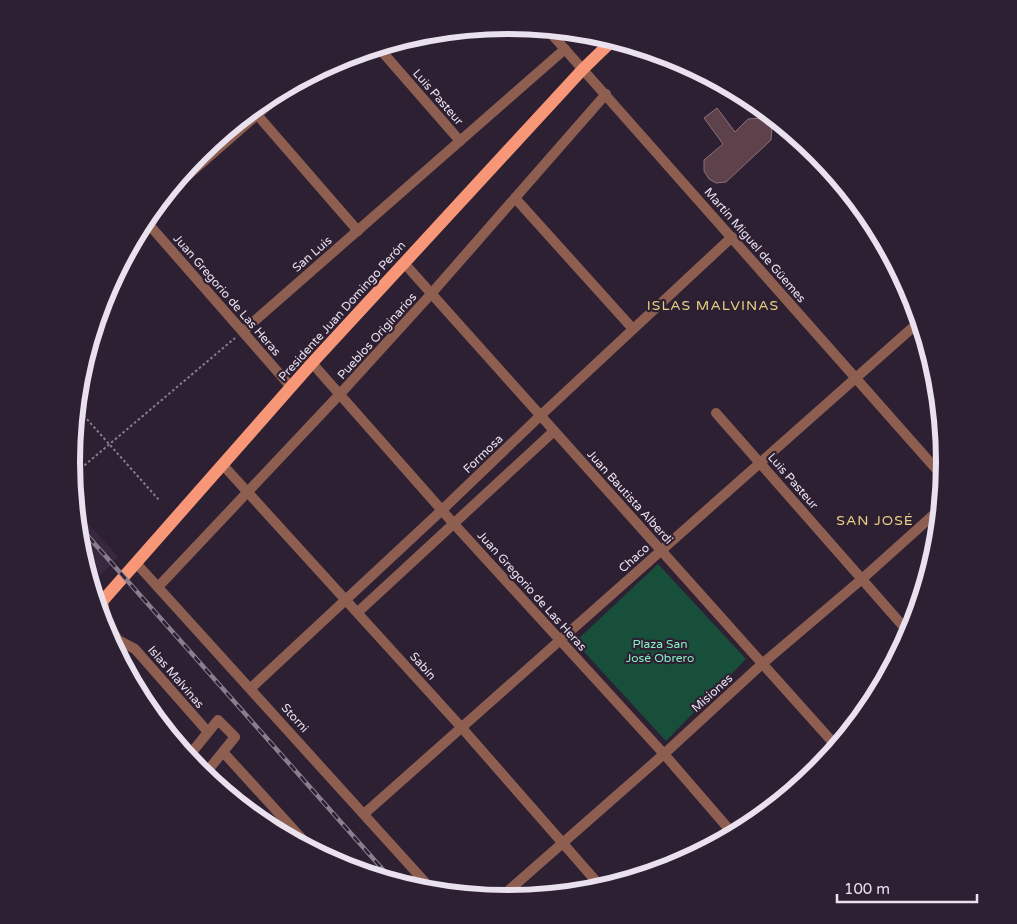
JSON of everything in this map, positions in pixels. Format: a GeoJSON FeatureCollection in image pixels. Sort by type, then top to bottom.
{"type":"FeatureCollection","features":[{"type":"Feature","properties":{"kind":"main road","name":"Presidente Juan Domingo Perón"},"geometry":{"type":"LineString","coordinates":[[105,604],[136,563],[312,363],[608,45]]}},
{"type":"Feature","properties":{"kind":"street","name":"Martín Miguel de Güemes"},"geometry":{"type":"LineString","coordinates":[[554,36],[937,470]]}},
{"type":"Feature","properties":{"kind":"street","name":"San Luis"},"geometry":{"type":"LineString","coordinates":[[242,331],[565,49]]}},
{"type":"Feature","properties":{"kind":"street","name":"Luis Pasteur"},"geometry":{"type":"LineString","coordinates":[[383,53],[460,141]]}},
{"type":"Feature","properties":{"kind":"street","name":"Pueblos Originarios"},"geometry":{"type":"LineString","coordinates":[[158,586],[432,294],[606,94]]}},
{"type":"Feature","properties":{"kind":"street"},"geometry":{"type":"LineString","coordinates":[[258,115],[358,231]]}},
{"type":"Feature","properties":{"kind":"street"},"geometry":{"type":"LineString","coordinates":[[515,198],[633,329]]}},
{"type":"Feature","properties":{"kind":"street","name":"Juan Gregorio de Las Heras"},"geometry":{"type":"LineString","coordinates":[[151,226],[291,387]]}},
{"type":"Feature","properties":{"kind":"street","name":"Formosa"},"geometry":{"type":"LineString","coordinates":[[251,688],[732,238]]}},
{"type":"Feature","properties":{"kind":"street","name":"Juan Bautista Alberdi"},"geometry":{"type":"LineString","coordinates":[[404,263],[832,742]]}},
{"type":"Feature","properties":{"kind":"street","name":"Chaco"},"geometry":{"type":"LineString","coordinates":[[364,814],[915,326]]}},
{"type":"Feature","properties":{"kind":"street","name":"Juan Gregorio de Las Heras"},"geometry":{"type":"LineString","coordinates":[[312,363],[454,524],[664,754],[729,829]]}},
{"type":"Feature","properties":{"kind":"street","name":"Luis Pasteur"},"geometry":{"type":"LineString","coordinates":[[716,413],[904,627]]}},
{"type":"Feature","properties":{"kind":"street"},"geometry":{"type":"LineString","coordinates":[[358,612],[554,431]]}},
{"type":"Feature","properties":{"kind":"street","name":"Sabín"},"geometry":{"type":"LineString","coordinates":[[222,464],[462,728],[596,881]]}},
{"type":"Feature","properties":{"kind":"street","name":"Misiones"},"geometry":{"type":"LineString","coordinates":[[509,890],[664,754],[762,664],[862,579],[933,515]]}},
{"type":"Feature","properties":{"kind":"street","name":"Storni"},"geometry":{"type":"LineString","coordinates":[[136,563],[425,882]]}},
{"type":"Feature","properties":{"kind":"street","name":"Islas Malvinas"},"geometry":{"type":"LineString","coordinates":[[122,646],[135,649],[208,732]]}},
{"type":"Feature","properties":{"kind":"street"},"geometry":{"type":"LineString","coordinates":[[193,751],[218,720],[236,737],[210,768]]}},
{"type":"Feature","properties":{"kind":"street"},"geometry":{"type":"LineString","coordinates":[[223,752],[299,836]]}},
{"type":"Feature","properties":{"kind":"path"},"geometry":{"type":"LineString","coordinates":[[80,469],[242,331]]}},
{"type":"Feature","properties":{"kind":"path"},"geometry":{"type":"LineString","coordinates":[[83,415],[158,500]]}},
{"type":"Feature","properties":{"kind":"shaded area"},"geometry":{"type":"Polygon","coordinates":[[[84,519],[118,557],[101,575],[93,565],[84,519]]]}},
{"type":"Feature","properties":{"kind":"green space","name":"Plaza San José Obrero"},"geometry":{"type":"Polygon","coordinates":[[[658,564],[746,659],[666,741],[575,642],[658,564]]]}},
{"type":"Feature","properties":{"kind":"building"},"geometry":{"type":"Polygon","coordinates":[[[717,108],[735,132],[748,119],[762,118],[772,127],[771,140],[726,182],[716,183],[709,179],[704,171],[704,160],[723,144],[704,118],[717,108]]]}},
{"type":"Feature","properties":{"kind":"railway"},"geometry":{"type":"LineString","coordinates":[[86,534],[385,872]]}},
{"type":"Feature","properties":{"kind":"district","name":"ISLAS MALVINAS"},"geometry":{"type":"Point","coordinates":[713,305]}},
{"type":"Feature","properties":{"kind":"district","name":"SAN JOSÉ"},"geometry":{"type":"Point","coordinates":[875,520]}}]}
